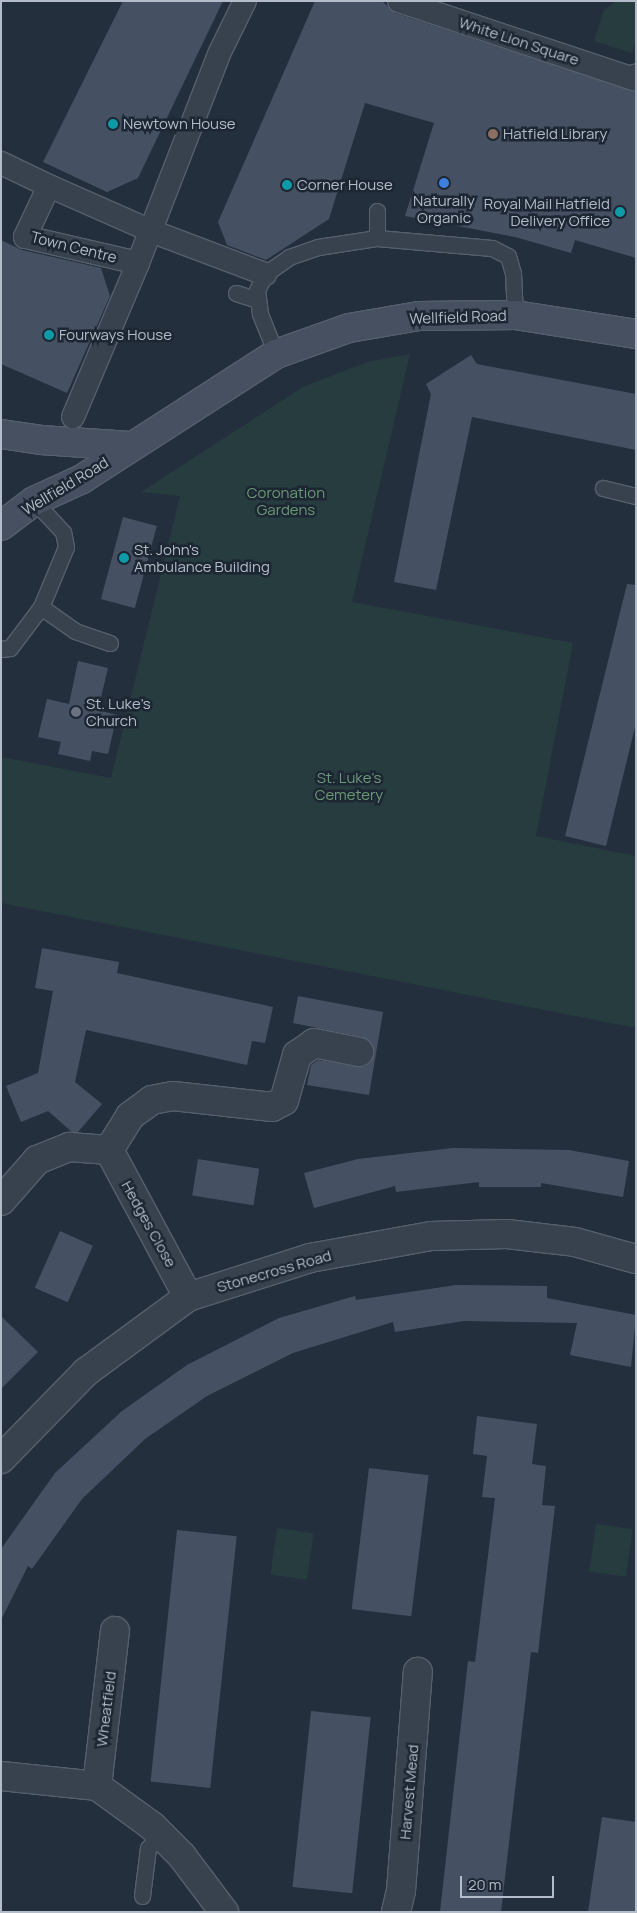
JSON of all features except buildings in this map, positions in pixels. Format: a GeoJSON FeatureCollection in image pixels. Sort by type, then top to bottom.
{"type":"FeatureCollection","features":[{"type":"Feature","properties":{"kind":"main road","name":"Wellfield Road"},"geometry":{"type":"LineString","coordinates":[[1,526],[34,501],[82,479],[130,446],[276,354],[349,328],[419,316],[515,315],[636,334]]}},
{"type":"Feature","properties":{"kind":"main road","name":"Wellfield Road"},"geometry":{"type":"LineString","coordinates":[[1,434],[41,440],[130,446]]}},
{"type":"Feature","properties":{"kind":"street","name":"Town Centre"},"geometry":{"type":"LineString","coordinates":[[73,418],[151,231],[219,54],[245,1]]}},
{"type":"Feature","properties":{"kind":"street","name":"White Lion Square"},"geometry":{"type":"LineString","coordinates":[[399,1],[634,79],[636,75]]}},
{"type":"Feature","properties":{"kind":"street"},"geometry":{"type":"LineString","coordinates":[[1,163],[151,231],[265,274]]}},
{"type":"Feature","properties":{"kind":"street","name":"Town Centre"},"geometry":{"type":"LineString","coordinates":[[49,186],[25,237],[138,263]]}},
{"type":"Feature","properties":{"kind":"street"},"geometry":{"type":"LineString","coordinates":[[1,1201],[37,1160],[69,1146],[109,1150],[130,1116],[152,1100],[173,1096],[272,1108],[284,1101],[297,1055],[314,1043],[358,1052]]}},
{"type":"Feature","properties":{"kind":"street","name":"Hedges Close"},"geometry":{"type":"LineString","coordinates":[[109,1150],[188,1297]]}},
{"type":"Feature","properties":{"kind":"street","name":"Stonecross Road"},"geometry":{"type":"LineString","coordinates":[[1,1459],[86,1372],[188,1297],[310,1258],[431,1236],[507,1234],[575,1242],[636,1259]]}},
{"type":"Feature","properties":{"kind":"street","name":"Wheatfield"},"geometry":{"type":"LineString","coordinates":[[97,1786],[114,1631]]}},
{"type":"Feature","properties":{"kind":"street","name":"Harvest Mead"},"geometry":{"type":"LineString","coordinates":[[396,1912],[401,1891],[418,1672]]}},
{"type":"Feature","properties":{"kind":"street"},"geometry":{"type":"LineString","coordinates":[[1,1776],[97,1786],[160,1835],[182,1856],[224,1912]]}},
{"type":"Feature","properties":{"kind":"lane"},"geometry":{"type":"LineString","coordinates":[[377,211],[377,238]]}},
{"type":"Feature","properties":{"kind":"lane"},"geometry":{"type":"LineString","coordinates":[[276,354],[260,314],[257,290],[265,274],[289,257],[318,247],[377,238],[492,248],[508,256],[513,273],[515,315]]}},
{"type":"Feature","properties":{"kind":"lane"},"geometry":{"type":"LineString","coordinates":[[236,293],[258,300]]}},
{"type":"Feature","properties":{"kind":"lane"},"geometry":{"type":"LineString","coordinates":[[603,488],[636,496]]}},
{"type":"Feature","properties":{"kind":"lane"},"geometry":{"type":"LineString","coordinates":[[1,649],[10,648],[41,607],[66,546],[63,532],[34,501]]}},
{"type":"Feature","properties":{"kind":"lane"},"geometry":{"type":"LineString","coordinates":[[41,607],[75,631],[110,643]]}},
{"type":"Feature","properties":{"kind":"lane"},"geometry":{"type":"LineString","coordinates":[[142,1896],[148,1848],[160,1835]]}},
{"type":"Feature","properties":{"kind":"green space"},"geometry":{"type":"Polygon","coordinates":[[[617,1],[636,1],[636,39],[632,53],[594,41],[604,10],[617,1]]]}},
{"type":"Feature","properties":{"kind":"green space","name":"St. Luke's Cemetery"},"geometry":{"type":"Polygon","coordinates":[[[410,354],[352,602],[573,643],[536,836],[636,856],[636,1028],[1,903],[1,757],[111,778],[180,496],[141,492],[303,387],[367,362],[410,354]]]}},
{"type":"Feature","properties":{"kind":"green space"},"geometry":{"type":"Polygon","coordinates":[[[596,1524],[633,1529],[626,1577],[589,1572],[596,1524]]]}},
{"type":"Feature","properties":{"kind":"green space"},"geometry":{"type":"Polygon","coordinates":[[[277,1528],[314,1533],[307,1580],[270,1575],[277,1528]]]}},
{"type":"Feature","properties":{"kind":"place","name":"Newtown House"},"geometry":{"type":"Point","coordinates":[113,124]}},
{"type":"Feature","properties":{"kind":"place","name":"Hatfield Library"},"geometry":{"type":"Point","coordinates":[493,134]}},
{"type":"Feature","properties":{"kind":"place","name":"Naturally Organic"},"geometry":{"type":"Point","coordinates":[444,183]}},
{"type":"Feature","properties":{"kind":"place","name":"Corner House"},"geometry":{"type":"Point","coordinates":[287,185]}},
{"type":"Feature","properties":{"kind":"place","name":"Royal Mail Hatfield Delivery Office"},"geometry":{"type":"Point","coordinates":[620,212]}},
{"type":"Feature","properties":{"kind":"place","name":"Fourways House"},"geometry":{"type":"Point","coordinates":[49,335]}},
{"type":"Feature","properties":{"kind":"place","name":"St. John's Ambulance Building"},"geometry":{"type":"Point","coordinates":[124,558]}},
{"type":"Feature","properties":{"kind":"place","name":"St. Luke's Church"},"geometry":{"type":"Point","coordinates":[76,712]}},
{"type":"Feature","properties":{"kind":"park label","name":"Coronation Gardens"},"geometry":{"type":"Point","coordinates":[286,500]}}]}
